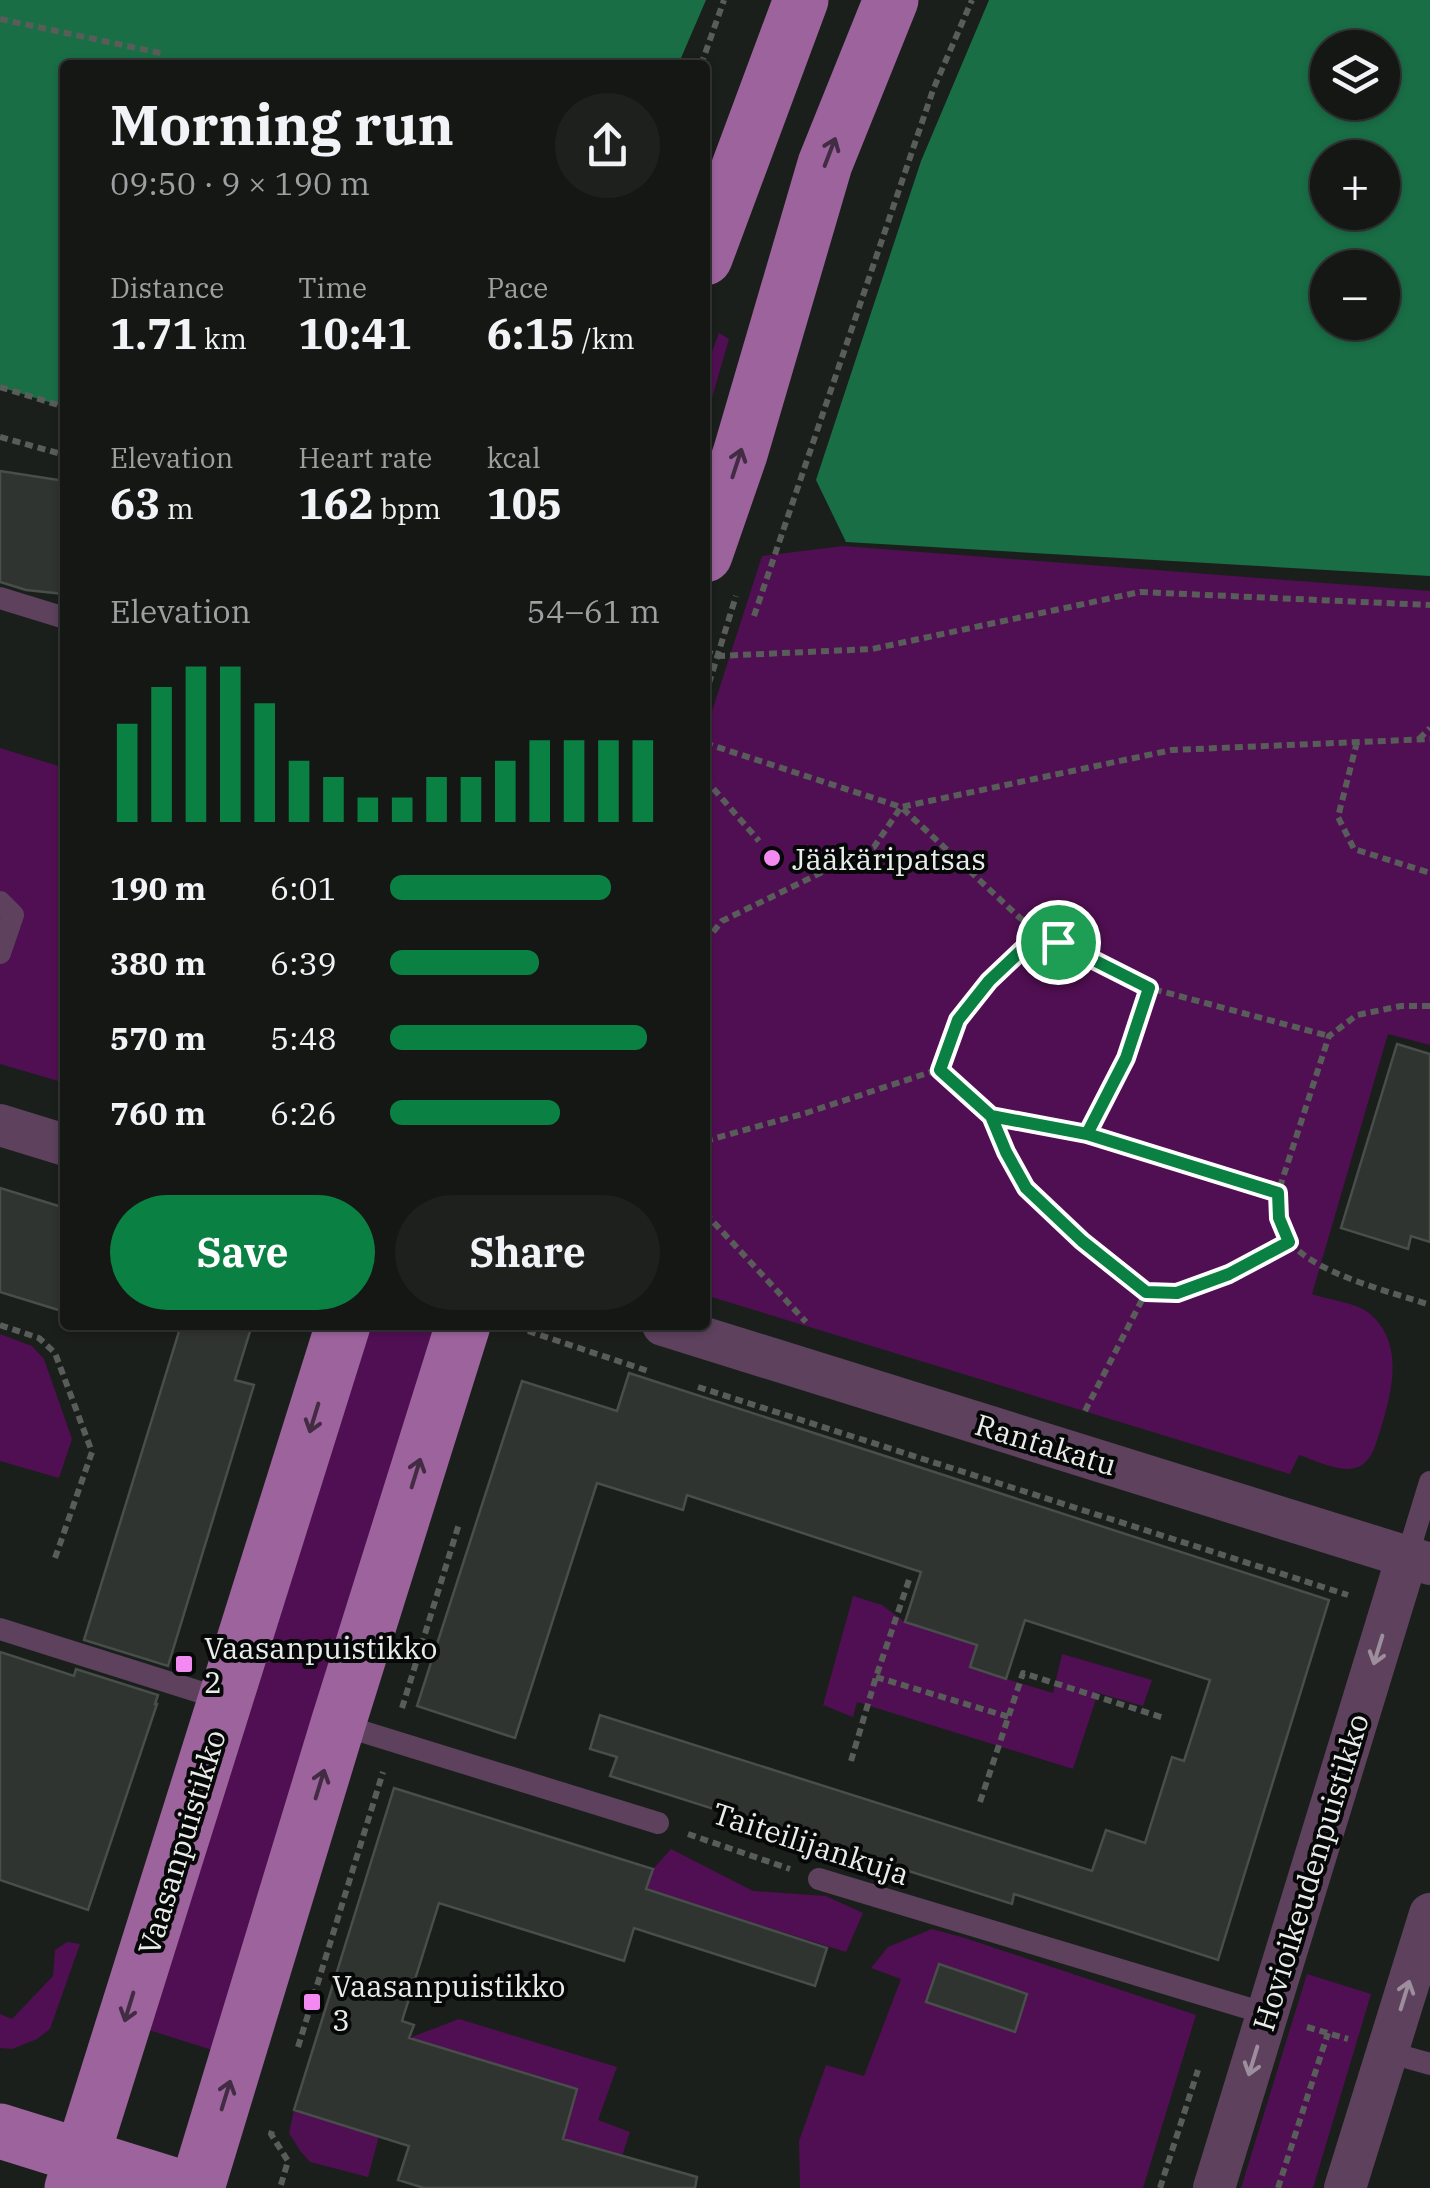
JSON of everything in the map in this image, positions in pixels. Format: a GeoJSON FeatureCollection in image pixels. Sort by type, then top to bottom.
{"type":"FeatureCollection","features":[{"type":"Feature","properties":{"kind":"main road"},"geometry":{"type":"LineString","coordinates":[[710,245],[801,0]]}},
{"type":"Feature","properties":{"kind":"main road"},"geometry":{"type":"LineString","coordinates":[[710,541],[740,454],[825,164],[891,0]]}},
{"type":"Feature","properties":{"kind":"main road","name":"Vaasanpuistikko"},"geometry":{"type":"LineString","coordinates":[[77,2172],[341,1330]]}},
{"type":"Feature","properties":{"kind":"main road"},"geometry":{"type":"LineString","coordinates":[[197,2188],[462,1330]]}},
{"type":"Feature","properties":{"kind":"main road"},"geometry":{"type":"LineString","coordinates":[[0,2131],[77,2172],[183,2188]]}},
{"type":"Feature","properties":{"kind":"street"},"geometry":{"type":"LineString","coordinates":[[0,1125],[60,1143]]}},
{"type":"Feature","properties":{"kind":"street","name":"Rantakatu"},"geometry":{"type":"LineString","coordinates":[[679,1330],[1418,1560]]}},
{"type":"Feature","properties":{"kind":"street","name":"Hovioikeudenpuistikko"},"geometry":{"type":"LineString","coordinates":[[1214,2188],[1267,2014],[1418,1560]]}},
{"type":"Feature","properties":{"kind":"street"},"geometry":{"type":"LineString","coordinates":[[1345,2188],[1430,1914]]}},
{"type":"Feature","properties":{"kind":"lane"},"geometry":{"type":"LineString","coordinates":[[0,598],[60,616]]}},
{"type":"Feature","properties":{"kind":"lane"},"geometry":{"type":"LineString","coordinates":[[0,902],[13,915],[0,953]]}},
{"type":"Feature","properties":{"kind":"lane"},"geometry":{"type":"LineString","coordinates":[[1418,1560],[1430,1482]]}},
{"type":"Feature","properties":{"kind":"lane"},"geometry":{"type":"LineString","coordinates":[[0,1628],[225,1700]]}},
{"type":"Feature","properties":{"kind":"lane"},"geometry":{"type":"LineString","coordinates":[[338,1724],[658,1823]]}},
{"type":"Feature","properties":{"kind":"lane","name":"Taiteilijankuja"},"geometry":{"type":"LineString","coordinates":[[819,1880],[1267,2014]]}},
{"type":"Feature","properties":{"kind":"lane"},"geometry":{"type":"LineString","coordinates":[[1387,2052],[1430,2064]]}},
{"type":"Feature","properties":{"kind":"path"},"geometry":{"type":"LineString","coordinates":[[702,60],[724,0]]}},
{"type":"Feature","properties":{"kind":"path"},"geometry":{"type":"LineString","coordinates":[[754,616],[932,90],[972,0]]}},
{"type":"Feature","properties":{"kind":"path"},"geometry":{"type":"LineString","coordinates":[[0,19],[165,54]]}},
{"type":"Feature","properties":{"kind":"path"},"geometry":{"type":"LineString","coordinates":[[0,387],[60,405]]}},
{"type":"Feature","properties":{"kind":"path"},"geometry":{"type":"LineString","coordinates":[[0,437],[60,454]]}},
{"type":"Feature","properties":{"kind":"path"},"geometry":{"type":"LineString","coordinates":[[710,653],[718,656],[872,649],[1140,592],[1430,605]]}},
{"type":"Feature","properties":{"kind":"path"},"geometry":{"type":"LineString","coordinates":[[1418,740],[1430,728]]}},
{"type":"Feature","properties":{"kind":"path"},"geometry":{"type":"LineString","coordinates":[[710,936],[722,921],[874,847],[901,807],[1172,750],[1430,739]]}},
{"type":"Feature","properties":{"kind":"path"},"geometry":{"type":"LineString","coordinates":[[1357,742],[1338,817],[1354,849],[1430,873]]}},
{"type":"Feature","properties":{"kind":"path"},"geometry":{"type":"LineString","coordinates":[[710,745],[901,807],[1020,918],[1149,988],[1329,1036]]}},
{"type":"Feature","properties":{"kind":"path"},"geometry":{"type":"LineString","coordinates":[[710,784],[760,841]]}},
{"type":"Feature","properties":{"kind":"path"},"geometry":{"type":"LineString","coordinates":[[940,1070],[958,1020],[989,981],[1028,944],[1058,942]]}},
{"type":"Feature","properties":{"kind":"path"},"geometry":{"type":"LineString","coordinates":[[1087,1134],[1126,1058],[1149,988]]}},
{"type":"Feature","properties":{"kind":"path"},"geometry":{"type":"LineString","coordinates":[[1430,1006],[1401,1006],[1357,1014],[1329,1036],[1278,1193],[1279,1218],[1289,1242],[1314,1262],[1336,1274],[1430,1305]]}},
{"type":"Feature","properties":{"kind":"path"},"geometry":{"type":"LineString","coordinates":[[940,1070],[991,1116],[1026,1188],[1082,1241],[1146,1292],[1177,1293],[1229,1274],[1289,1242]]}},
{"type":"Feature","properties":{"kind":"path"},"geometry":{"type":"LineString","coordinates":[[710,1141],[940,1070]]}},
{"type":"Feature","properties":{"kind":"path"},"geometry":{"type":"LineString","coordinates":[[991,1116],[1087,1134],[1278,1193]]}},
{"type":"Feature","properties":{"kind":"path"},"geometry":{"type":"LineString","coordinates":[[710,1218],[808,1324]]}},
{"type":"Feature","properties":{"kind":"path"},"geometry":{"type":"LineString","coordinates":[[1082,1418],[1146,1292]]}},
{"type":"Feature","properties":{"kind":"path"},"geometry":{"type":"LineString","coordinates":[[0,1325],[39,1338],[54,1353],[92,1452],[54,1562]]}},
{"type":"Feature","properties":{"kind":"path"},"geometry":{"type":"LineString","coordinates":[[516,1336],[525,1330]]}},
{"type":"Feature","properties":{"kind":"path"},"geometry":{"type":"LineString","coordinates":[[534,1330],[656,1374]]}},
{"type":"Feature","properties":{"kind":"path"},"geometry":{"type":"LineString","coordinates":[[692,1386],[1350,1596]]}},
{"type":"Feature","properties":{"kind":"path"},"geometry":{"type":"LineString","coordinates":[[852,1761],[910,1577]]}},
{"type":"Feature","properties":{"kind":"path"},"geometry":{"type":"LineString","coordinates":[[980,1802],[1023,1672],[1164,1718]]}},
{"type":"Feature","properties":{"kind":"path"},"geometry":{"type":"LineString","coordinates":[[876,1677],[1009,1717]]}},
{"type":"Feature","properties":{"kind":"path","name":"Taiteilijankuja"},"geometry":{"type":"LineString","coordinates":[[658,1823],[819,1880]]}},
{"type":"Feature","properties":{"kind":"path"},"geometry":{"type":"LineString","coordinates":[[1267,2014],[1387,2052]]}},
{"type":"Feature","properties":{"kind":"path"},"geometry":{"type":"LineString","coordinates":[[1278,2188],[1328,2033]]}},
{"type":"Feature","properties":{"kind":"path"},"geometry":{"type":"LineString","coordinates":[[280,2188],[288,2161]]}},
{"type":"Feature","properties":{"kind":"shaded area"},"geometry":{"type":"Polygon","coordinates":[[[0,0],[706,0],[680,60],[60,60],[60,405],[0,387],[0,0]]]}},
{"type":"Feature","properties":{"kind":"shaded area"},"geometry":{"type":"Polygon","coordinates":[[[989,0],[1430,0],[1430,576],[846,542],[816,480],[921,161],[989,0]]]}},
{"type":"Feature","properties":{"kind":"shaded area"},"geometry":{"type":"Polygon","coordinates":[[[719,333],[729,339],[710,405],[710,357],[719,333]]]}},
{"type":"Feature","properties":{"kind":"shaded area"},"geometry":{"type":"Polygon","coordinates":[[[843,546],[1430,591],[1430,1045],[1388,1034],[1312,1294],[1363,1309],[1388,1338],[1393,1368],[1389,1399],[1371,1456],[1363,1464],[1344,1469],[1299,1455],[1290,1474],[710,1297],[710,717],[762,556],[843,546]]]}},
{"type":"Feature","properties":{"kind":"shaded area"},"geometry":{"type":"Polygon","coordinates":[[[0,748],[60,766],[60,1082],[0,1064],[0,748]]]}},
{"type":"Feature","properties":{"kind":"shaded area"},"geometry":{"type":"Polygon","coordinates":[[[367,1330],[434,1330],[212,2050],[149,2030],[367,1330]]]}},
{"type":"Feature","properties":{"kind":"shaded area"},"geometry":{"type":"Polygon","coordinates":[[[0,1334],[32,1346],[44,1359],[72,1439],[59,1478],[0,1461],[0,1334]]]}},
{"type":"Feature","properties":{"kind":"shaded area"},"geometry":{"type":"Polygon","coordinates":[[[853,1596],[882,1605],[905,1622],[977,1645],[970,1668],[1053,1693],[1062,1654],[1152,1680],[1143,1706],[1098,1693],[1073,1769],[857,1702],[853,1717],[823,1705],[853,1596]]]}},
{"type":"Feature","properties":{"kind":"shaded area"},"geometry":{"type":"Polygon","coordinates":[[[671,1849],[753,1891],[826,1896],[863,1913],[846,1952],[646,1889],[653,1869],[671,1849]]]}},
{"type":"Feature","properties":{"kind":"shaded area"},"geometry":{"type":"Polygon","coordinates":[[[932,1929],[1196,2015],[1143,2188],[800,2188],[799,2141],[826,2065],[864,2076],[901,1979],[871,1968],[888,1947],[932,1929]]]}},
{"type":"Feature","properties":{"kind":"shaded area"},"geometry":{"type":"Polygon","coordinates":[[[67,1942],[80,1944],[50,2029],[12,2049],[0,2048],[0,2014],[12,2019],[53,1976],[55,1950],[67,1942]]]}},
{"type":"Feature","properties":{"kind":"shaded area"},"geometry":{"type":"Polygon","coordinates":[[[1307,1974],[1371,1994],[1313,2188],[1241,2188],[1307,1974]]]}},
{"type":"Feature","properties":{"kind":"shaded area"},"geometry":{"type":"Polygon","coordinates":[[[459,2019],[617,2067],[598,2120],[630,2132],[622,2156],[563,2139],[576,2089],[409,2038],[459,2019]]]}},
{"type":"Feature","properties":{"kind":"shaded area"},"geometry":{"type":"Polygon","coordinates":[[[294,2110],[379,2136],[368,2177],[310,2162],[289,2133],[294,2110]]]}},
{"type":"Feature","properties":{"kind":"building"},"geometry":{"type":"Polygon","coordinates":[[[0,471],[60,480],[60,593],[0,582],[0,471]]]}},
{"type":"Feature","properties":{"kind":"building"},"geometry":{"type":"Polygon","coordinates":[[[1397,1044],[1430,1054],[1430,1242],[1411,1236],[1408,1249],[1341,1228],[1397,1044]]]}},
{"type":"Feature","properties":{"kind":"building"},"geometry":{"type":"Polygon","coordinates":[[[0,1188],[60,1206],[60,1310],[0,1292],[0,1188]]]}},
{"type":"Feature","properties":{"kind":"building"},"geometry":{"type":"Polygon","coordinates":[[[179,1330],[250,1330],[235,1380],[254,1385],[168,1666],[84,1640],[179,1330]]]}},
{"type":"Feature","properties":{"kind":"building"},"geometry":{"type":"Polygon","coordinates":[[[629,1373],[1329,1600],[1218,1960],[1014,1894],[1012,1904],[610,1776],[617,1757],[590,1749],[600,1715],[1092,1871],[1106,1830],[1145,1843],[1172,1757],[1184,1761],[1210,1680],[1025,1620],[1006,1679],[970,1667],[977,1645],[905,1622],[921,1572],[687,1495],[683,1510],[597,1483],[515,1738],[417,1706],[522,1381],[617,1411],[629,1373]]]}},
{"type":"Feature","properties":{"kind":"building"},"geometry":{"type":"Polygon","coordinates":[[[0,1652],[74,1676],[76,1669],[158,1695],[88,1910],[0,1880],[0,1652]]]}},
{"type":"Feature","properties":{"kind":"building"},"geometry":{"type":"Polygon","coordinates":[[[394,1788],[653,1869],[646,1889],[827,1948],[815,1986],[634,1928],[624,1961],[439,1903],[402,2021],[414,2025],[409,2038],[577,2089],[563,2139],[697,2177],[695,2188],[424,2188],[398,2180],[409,2146],[294,2110],[394,1788]]]}},
{"type":"Feature","properties":{"kind":"building"},"geometry":{"type":"Polygon","coordinates":[[[939,1964],[1027,1994],[1015,2032],[926,2002],[939,1964]]]}},
{"type":"Feature","properties":{"kind":"place","name":"Jääkäripatsas"},"geometry":{"type":"Point","coordinates":[772,858]}},
{"type":"Feature","properties":{"kind":"place","name":"Vaasanpuistikko 2"},"geometry":{"type":"Point","coordinates":[184,1664]}},
{"type":"Feature","properties":{"kind":"place","name":"Vaasanpuistikko 3"},"geometry":{"type":"Point","coordinates":[312,2002]}},
{"type":"Feature","properties":{"kind":"route"},"geometry":{"type":"LineString","coordinates":[[1058,942],[1028,944],[989,981],[958,1020],[940,1070],[991,1116],[1087,1134],[1278,1193],[1279,1218],[1289,1242],[1229,1274],[1177,1293],[1146,1292],[1082,1241],[1026,1188],[991,1116],[1087,1134],[1126,1058],[1149,988],[1058,942]]}}]}
